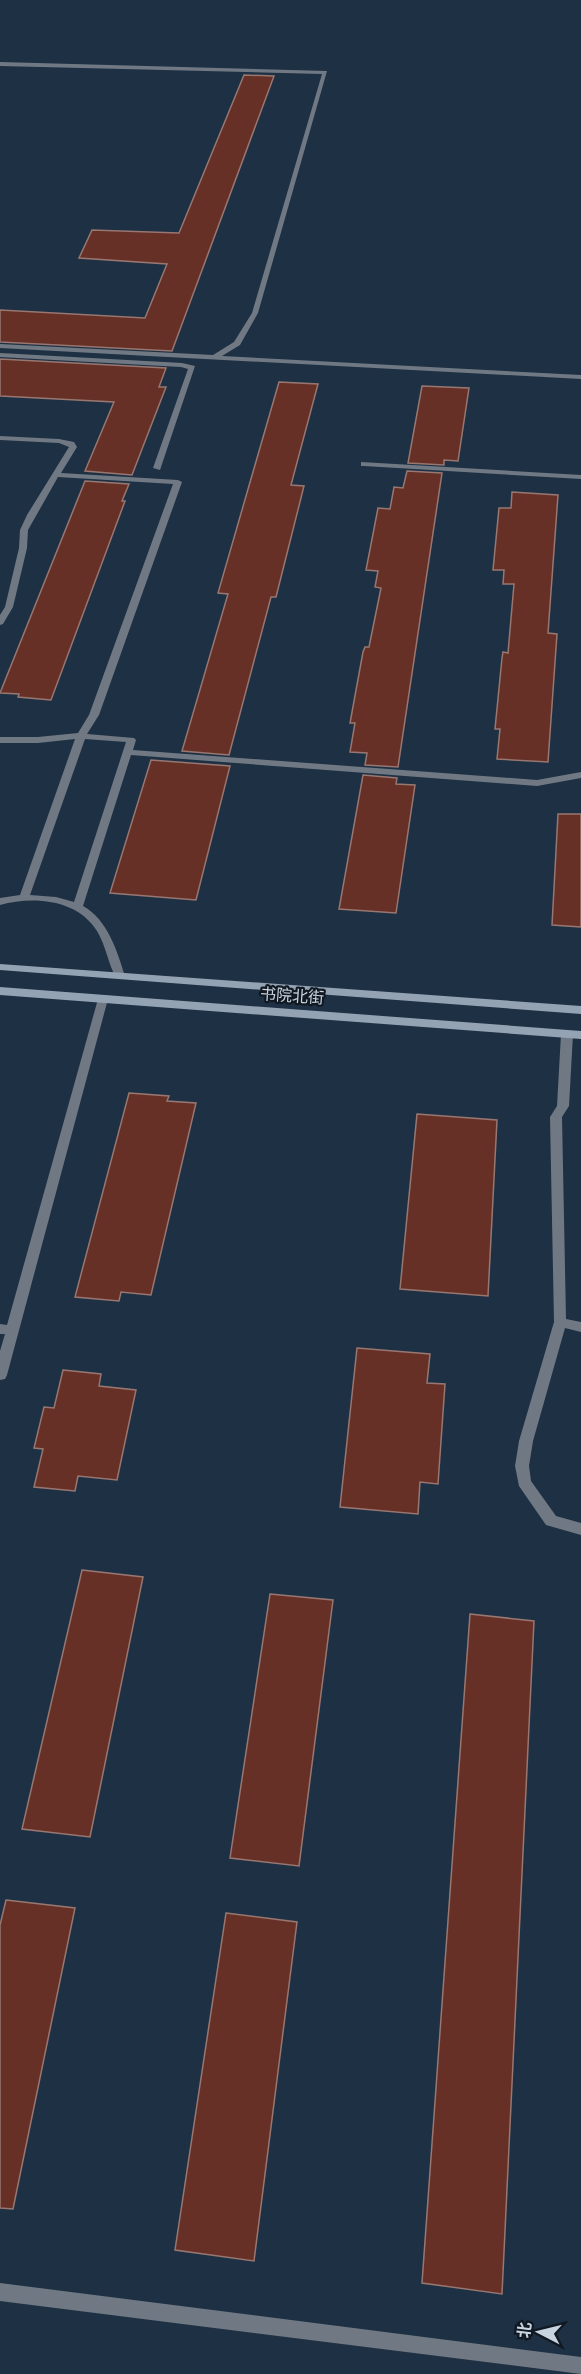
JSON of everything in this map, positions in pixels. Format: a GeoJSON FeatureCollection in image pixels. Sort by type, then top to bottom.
{"type":"FeatureCollection","features":[{"type":"Feature","properties":{"kind":"street","name":"书院北街"},"geometry":{"type":"LineString","coordinates":[[0,967],[581,1010]]}},
{"type":"Feature","properties":{"kind":"street","name":"书院北街"},"geometry":{"type":"LineString","coordinates":[[0,991],[581,1035]]}},
{"type":"Feature","properties":{"kind":"lane"},"geometry":{"type":"LineString","coordinates":[[0,64],[325,72],[255,313],[237,343],[213,358]]}},
{"type":"Feature","properties":{"kind":"lane"},"geometry":{"type":"LineString","coordinates":[[0,346],[581,377]]}},
{"type":"Feature","properties":{"kind":"lane"},"geometry":{"type":"LineString","coordinates":[[0,355],[182,365],[192,368],[157,468]]}},
{"type":"Feature","properties":{"kind":"lane"},"geometry":{"type":"LineString","coordinates":[[0,438],[59,441],[71,444],[73,447],[24,530],[23,548],[9,607],[0,622]]}},
{"type":"Feature","properties":{"kind":"lane"},"geometry":{"type":"LineString","coordinates":[[364,464],[581,477]]}},
{"type":"Feature","properties":{"kind":"lane"},"geometry":{"type":"LineString","coordinates":[[24,898],[81,736],[94,715],[178,482],[56,475]]}},
{"type":"Feature","properties":{"kind":"lane"},"geometry":{"type":"LineString","coordinates":[[0,740],[38,740],[81,736],[131,740],[78,906]]}},
{"type":"Feature","properties":{"kind":"lane"},"geometry":{"type":"LineString","coordinates":[[127,752],[537,783],[581,776]]}},
{"type":"Feature","properties":{"kind":"lane"},"geometry":{"type":"LineString","coordinates":[[0,902],[24,898],[49,898],[78,906],[86,911],[110,943],[120,976]]}},
{"type":"Feature","properties":{"kind":"lane"},"geometry":{"type":"LineString","coordinates":[[0,1375],[6,1330],[103,999]]}},
{"type":"Feature","properties":{"kind":"lane"},"geometry":{"type":"LineString","coordinates":[[567,1034],[563,1106],[556,1117],[560,1322],[526,1441],[522,1466],[524,1482],[550,1521],[581,1529]]}},
{"type":"Feature","properties":{"kind":"lane"},"geometry":{"type":"LineString","coordinates":[[560,1322],[581,1327]]}},
{"type":"Feature","properties":{"kind":"lane"},"geometry":{"type":"LineString","coordinates":[[0,2292],[581,2366]]}},
{"type":"Feature","properties":{"kind":"building"},"geometry":{"type":"Polygon","coordinates":[[[244,75],[274,76],[172,351],[0,342],[0,310],[145,318],[167,264],[79,258],[92,230],[179,233],[244,75]]]}},
{"type":"Feature","properties":{"kind":"building"},"geometry":{"type":"Polygon","coordinates":[[[0,359],[166,368],[159,387],[166,387],[132,475],[85,471],[114,402],[0,396],[0,359]]]}},
{"type":"Feature","properties":{"kind":"building"},"geometry":{"type":"Polygon","coordinates":[[[279,382],[318,384],[291,485],[304,486],[276,597],[271,597],[229,755],[182,751],[228,594],[218,593],[279,382]]]}},
{"type":"Feature","properties":{"kind":"building"},"geometry":{"type":"Polygon","coordinates":[[[422,386],[469,388],[458,461],[444,460],[444,465],[408,463],[422,386]]]}},
{"type":"Feature","properties":{"kind":"building"},"geometry":{"type":"Polygon","coordinates":[[[407,471],[442,473],[398,767],[365,765],[367,753],[350,752],[355,723],[350,723],[363,652],[365,647],[369,647],[381,588],[375,587],[378,571],[366,570],[378,508],[390,509],[394,487],[403,488],[407,471]]]}},
{"type":"Feature","properties":{"kind":"building"},"geometry":{"type":"Polygon","coordinates":[[[85,481],[129,484],[122,501],[125,501],[51,700],[0,693],[85,481]]]}},
{"type":"Feature","properties":{"kind":"building"},"geometry":{"type":"Polygon","coordinates":[[[512,492],[558,495],[548,633],[557,634],[548,762],[497,759],[500,729],[495,729],[503,652],[508,653],[514,584],[503,584],[504,570],[493,570],[499,508],[511,508],[512,492]]]}},
{"type":"Feature","properties":{"kind":"building"},"geometry":{"type":"Polygon","coordinates":[[[151,760],[230,766],[196,900],[110,893],[151,760]]]}},
{"type":"Feature","properties":{"kind":"building"},"geometry":{"type":"Polygon","coordinates":[[[363,775],[397,778],[396,784],[415,785],[396,913],[339,909],[363,775]]]}},
{"type":"Feature","properties":{"kind":"building"},"geometry":{"type":"Polygon","coordinates":[[[558,814],[581,814],[581,927],[552,925],[558,814]]]}},
{"type":"Feature","properties":{"kind":"building"},"geometry":{"type":"Polygon","coordinates":[[[129,1093],[169,1096],[167,1101],[196,1103],[151,1295],[121,1292],[119,1301],[75,1297],[129,1093]]]}},
{"type":"Feature","properties":{"kind":"building"},"geometry":{"type":"Polygon","coordinates":[[[417,1114],[497,1120],[488,1296],[400,1289],[417,1114]]]}},
{"type":"Feature","properties":{"kind":"building"},"geometry":{"type":"Polygon","coordinates":[[[357,1348],[430,1354],[427,1383],[445,1384],[438,1484],[420,1482],[418,1514],[340,1507],[357,1348]]]}},
{"type":"Feature","properties":{"kind":"building"},"geometry":{"type":"Polygon","coordinates":[[[63,1370],[101,1374],[99,1386],[136,1390],[117,1480],[78,1476],[75,1491],[34,1487],[43,1449],[34,1448],[44,1407],[54,1408],[63,1370]]]}},
{"type":"Feature","properties":{"kind":"building"},"geometry":{"type":"Polygon","coordinates":[[[82,1570],[143,1577],[90,1837],[22,1829],[82,1570]]]}},
{"type":"Feature","properties":{"kind":"building"},"geometry":{"type":"Polygon","coordinates":[[[270,1594],[333,1600],[299,1866],[230,1858],[270,1594]]]}},
{"type":"Feature","properties":{"kind":"building"},"geometry":{"type":"Polygon","coordinates":[[[470,1614],[534,1621],[502,2294],[422,2283],[470,1614]]]}},
{"type":"Feature","properties":{"kind":"building"},"geometry":{"type":"Polygon","coordinates":[[[6,1900],[75,1908],[13,2209],[0,2208],[0,1925],[6,1900]]]}},
{"type":"Feature","properties":{"kind":"building"},"geometry":{"type":"Polygon","coordinates":[[[226,1913],[297,1922],[254,2261],[175,2250],[226,1913]]]}}]}
